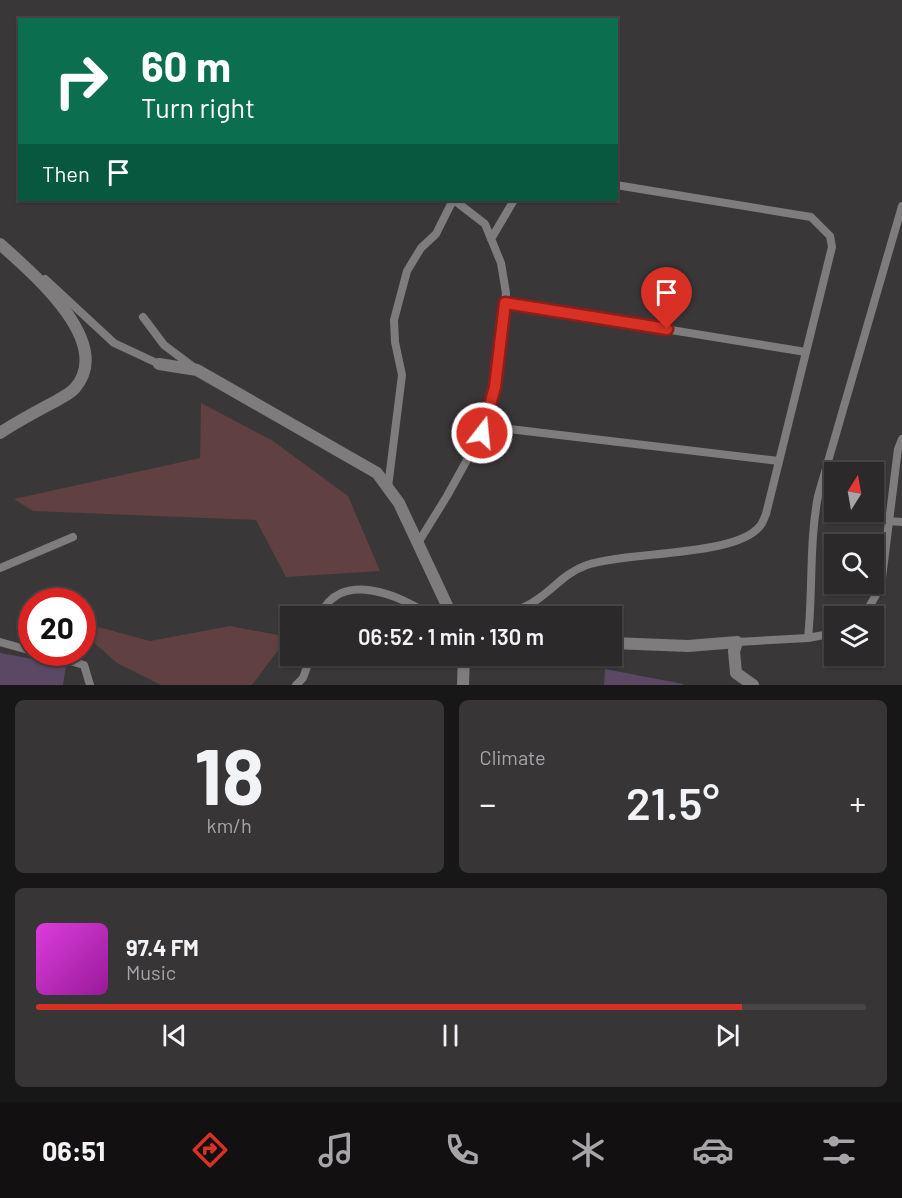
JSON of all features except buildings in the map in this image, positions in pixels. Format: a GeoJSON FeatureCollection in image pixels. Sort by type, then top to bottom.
{"type":"FeatureCollection","features":[{"type":"Feature","properties":{"kind":"street"},"geometry":{"type":"LineString","coordinates":[[0,244],[32,272],[67,311],[85,350],[83,376],[74,390],[0,433]]}},
{"type":"Feature","properties":{"kind":"street"},"geometry":{"type":"LineString","coordinates":[[159,364],[197,370],[377,473],[399,503],[447,606]]}},
{"type":"Feature","properties":{"kind":"street"},"geometry":{"type":"LineString","coordinates":[[622,643],[688,646],[737,642],[734,651],[736,673],[753,685]]}},
{"type":"Feature","properties":{"kind":"street"},"geometry":{"type":"LineString","coordinates":[[463,685],[465,666]]}},
{"type":"Feature","properties":{"kind":"lane"},"geometry":{"type":"LineString","coordinates":[[524,606],[535,601],[566,575],[588,565],[616,559],[723,545],[751,533],[760,526],[766,514],[832,247],[830,236],[811,217],[618,185]]}},
{"type":"Feature","properties":{"kind":"lane"},"geometry":{"type":"LineString","coordinates":[[388,487],[402,375],[395,342],[394,320],[407,271],[421,248],[436,234],[452,201]]}},
{"type":"Feature","properties":{"kind":"lane"},"geometry":{"type":"LineString","coordinates":[[418,543],[482,433],[495,387],[505,303],[506,293],[501,262],[485,224],[454,201]]}},
{"type":"Feature","properties":{"kind":"lane"},"geometry":{"type":"LineString","coordinates":[[491,239],[513,201]]}},
{"type":"Feature","properties":{"kind":"lane"},"geometry":{"type":"LineString","coordinates":[[808,638],[812,597],[812,526],[818,496],[902,206]]}},
{"type":"Feature","properties":{"kind":"lane"},"geometry":{"type":"LineString","coordinates":[[0,237],[114,343],[159,364]]}},
{"type":"Feature","properties":{"kind":"lane"},"geometry":{"type":"LineString","coordinates":[[505,303],[806,352]]}},
{"type":"Feature","properties":{"kind":"lane"},"geometry":{"type":"LineString","coordinates":[[143,317],[164,345],[197,370]]}},
{"type":"Feature","properties":{"kind":"lane"},"geometry":{"type":"LineString","coordinates":[[484,426],[779,461]]}},
{"type":"Feature","properties":{"kind":"lane"},"geometry":{"type":"LineString","coordinates":[[870,606],[881,586],[898,449],[902,439]]}},
{"type":"Feature","properties":{"kind":"lane"},"geometry":{"type":"LineString","coordinates":[[889,520],[902,522]]}},
{"type":"Feature","properties":{"kind":"lane"},"geometry":{"type":"LineString","coordinates":[[0,568],[73,537]]}},
{"type":"Feature","properties":{"kind":"lane"},"geometry":{"type":"LineString","coordinates":[[324,606],[338,594],[351,590],[384,592],[414,606]]}},
{"type":"Feature","properties":{"kind":"lane"},"geometry":{"type":"LineString","coordinates":[[737,642],[824,635]]}},
{"type":"Feature","properties":{"kind":"lane"},"geometry":{"type":"LineString","coordinates":[[0,642],[18,647]]}},
{"type":"Feature","properties":{"kind":"lane"},"geometry":{"type":"LineString","coordinates":[[84,666],[90,685]]}},
{"type":"Feature","properties":{"kind":"lane"},"geometry":{"type":"LineString","coordinates":[[296,685],[303,678],[307,666]]}},
{"type":"Feature","properties":{"kind":"shaded area"},"geometry":{"type":"Polygon","coordinates":[[[201,403],[273,441],[348,496],[380,571],[286,577],[256,520],[33,511],[14,499],[200,458],[201,403]]]}},
{"type":"Feature","properties":{"kind":"shaded area"},"geometry":{"type":"Polygon","coordinates":[[[96,626],[150,641],[230,626],[280,635],[280,648],[252,685],[161,685],[117,663],[96,644],[96,626]]]}},
{"type":"Feature","properties":{"kind":"route"},"geometry":{"type":"LineString","coordinates":[[482,433],[495,387],[505,303],[667,329]]}}]}
